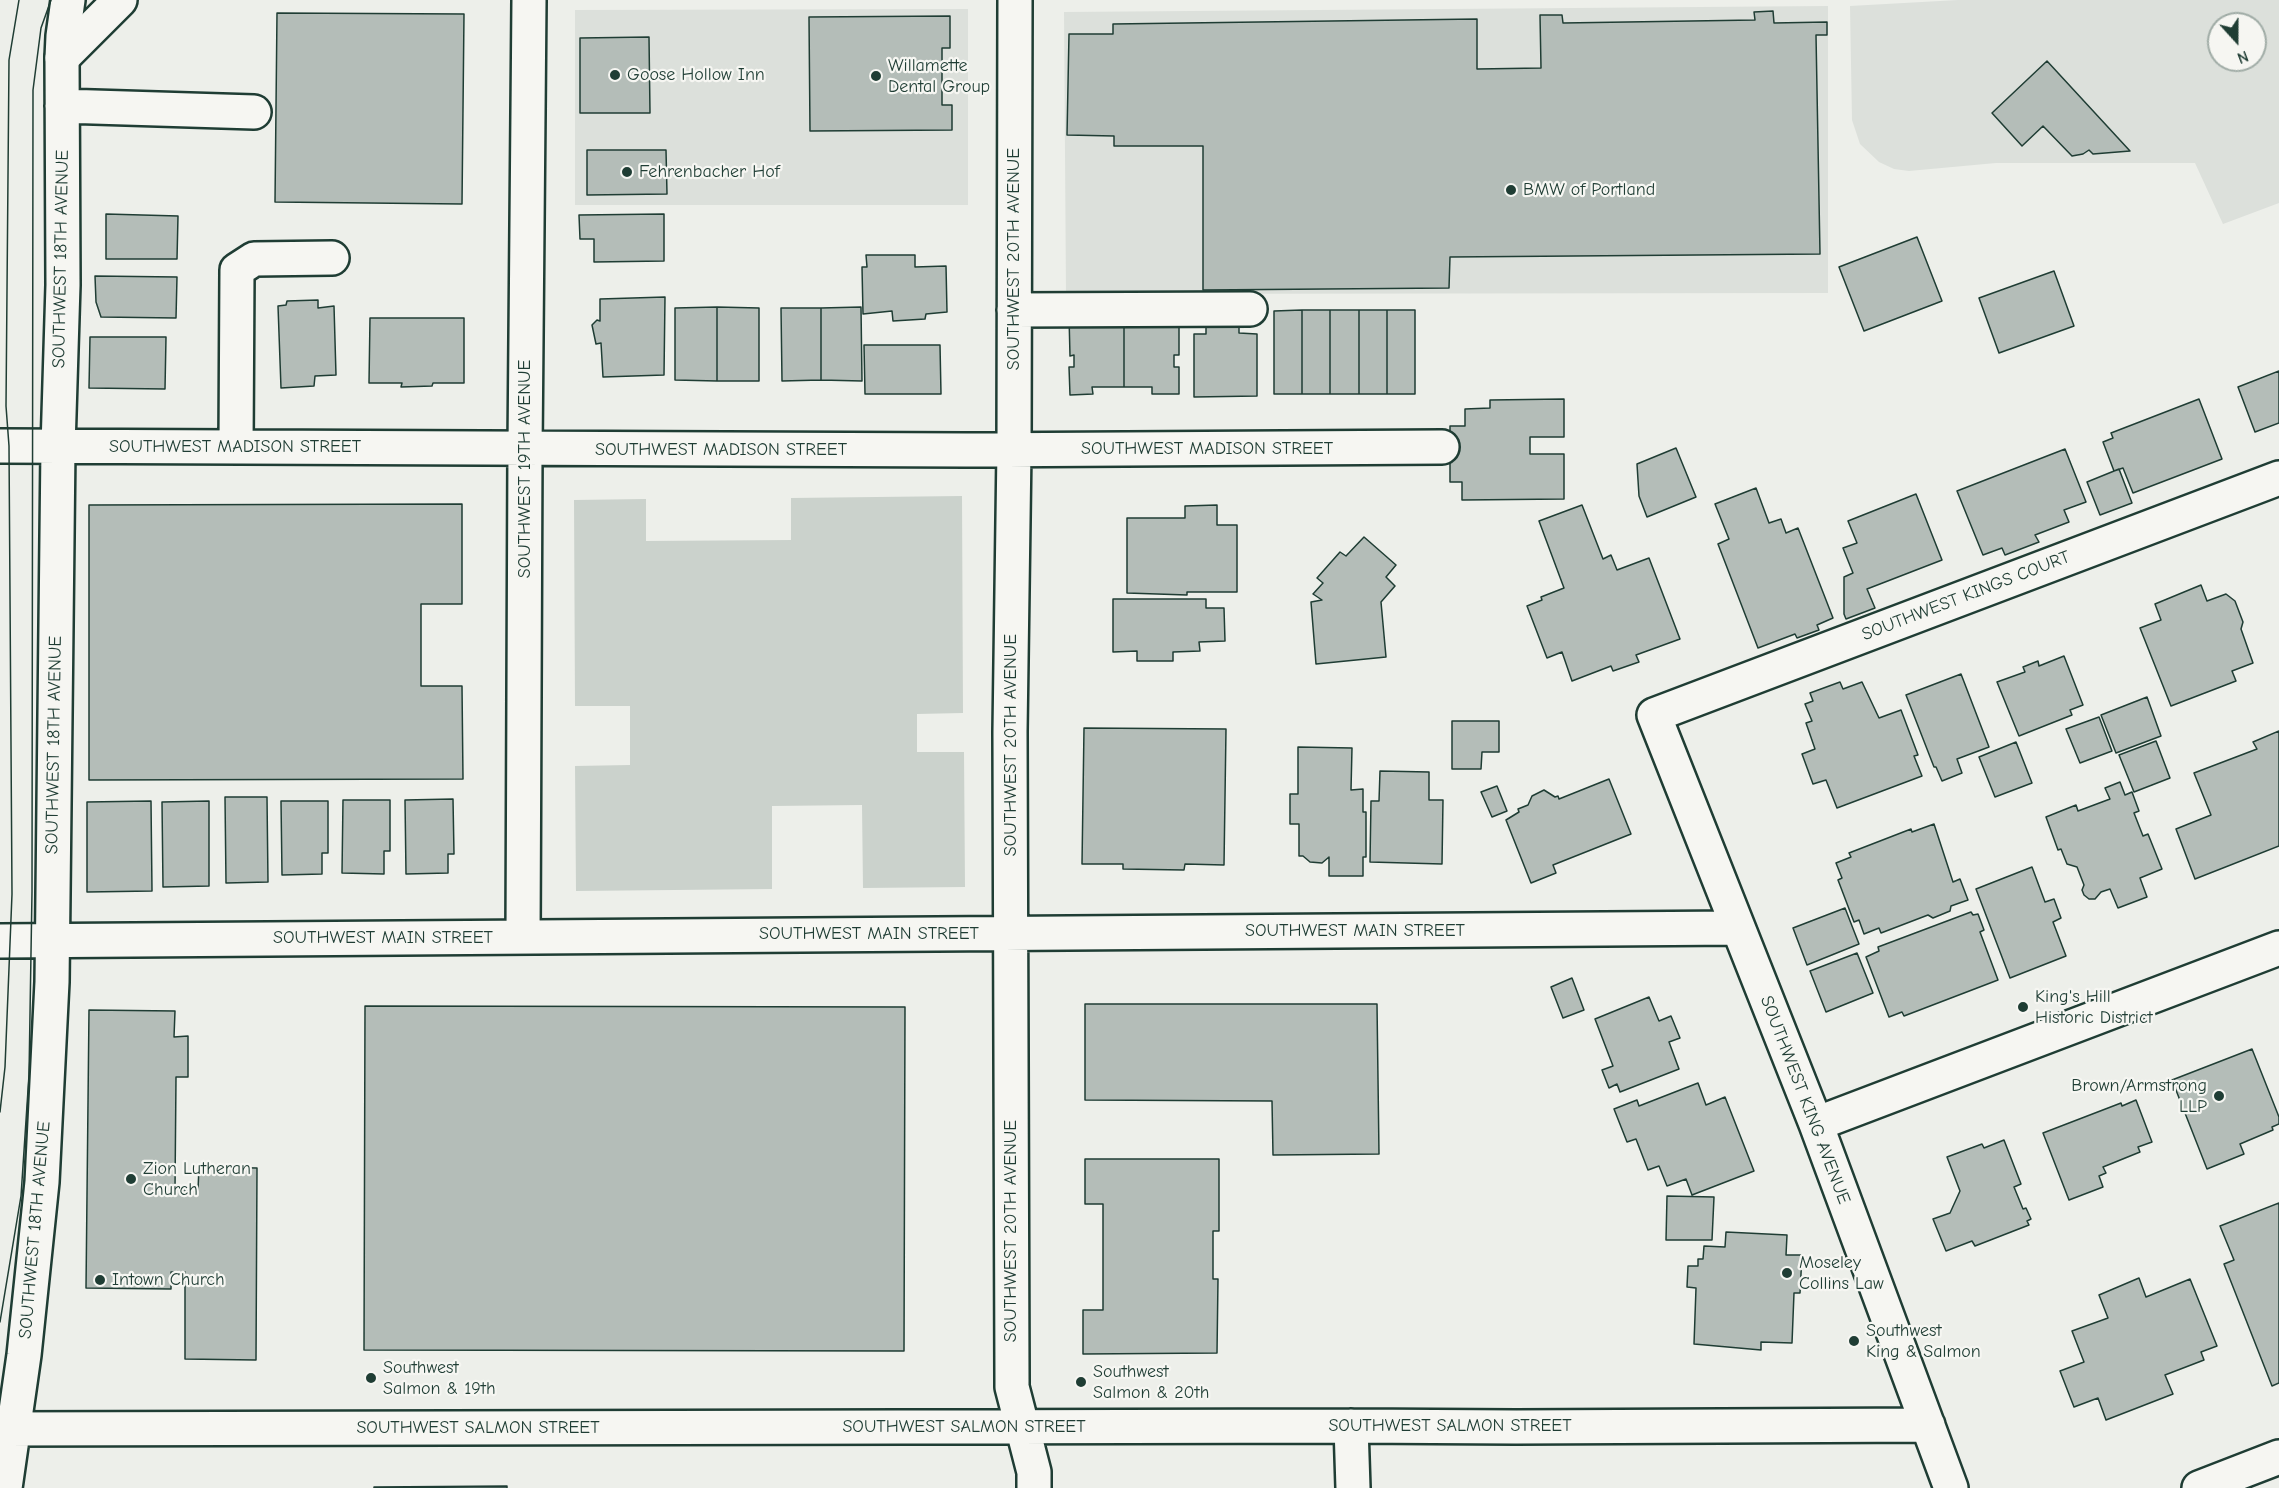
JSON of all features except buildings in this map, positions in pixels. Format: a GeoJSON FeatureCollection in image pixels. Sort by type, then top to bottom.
{"type":"FeatureCollection","features":[{"type":"Feature","properties":{"kind":"street","name":"SOUTHWEST 18TH AVENUE"},"geometry":{"type":"LineString","coordinates":[[5,1488],[7,1429],[24,1355],[42,1182],[52,940],[58,447],[63,285],[62,58],[68,0]]}},
{"type":"Feature","properties":{"kind":"street"},"geometry":{"type":"LineString","coordinates":[[62,58],[120,0]]}},
{"type":"Feature","properties":{"kind":"street","name":"SOUTHWEST 19TH AVENUE"},"geometry":{"type":"LineString","coordinates":[[523,938],[529,0]]}},
{"type":"Feature","properties":{"kind":"street","name":"SOUTHWEST 20TH AVENUE"},"geometry":{"type":"LineString","coordinates":[[1015,0],[1014,449],[1010,699],[1012,1379],[1034,1472],[1034,1488]]}},
{"type":"Feature","properties":{"kind":"street"},"geometry":{"type":"LineString","coordinates":[[62,106],[254,112]]}},
{"type":"Feature","properties":{"kind":"street"},"geometry":{"type":"LineString","coordinates":[[236,447],[237,270],[254,259],[332,258]]}},
{"type":"Feature","properties":{"kind":"street"},"geometry":{"type":"LineString","coordinates":[[1014,310],[1250,309]]}},
{"type":"Feature","properties":{"kind":"street","name":"SOUTHWEST MADISON STREET"},"geometry":{"type":"LineString","coordinates":[[0,446],[525,449],[1442,447]]}},
{"type":"Feature","properties":{"kind":"street","name":"SOUTHWEST KINGS COURT"},"geometry":{"type":"LineString","coordinates":[[1654,715],[2276,487]]}},
{"type":"Feature","properties":{"kind":"street","name":"SOUTHWEST KING AVENUE"},"geometry":{"type":"LineString","coordinates":[[1654,715],[1816,1124],[1951,1488]]}},
{"type":"Feature","properties":{"kind":"street","name":"SOUTHWEST MAIN STREET"},"geometry":{"type":"LineString","coordinates":[[0,941],[1738,928]]}},
{"type":"Feature","properties":{"kind":"street"},"geometry":{"type":"LineString","coordinates":[[1816,1124],[2279,948]]}},
{"type":"Feature","properties":{"kind":"street","name":"SOUTHWEST SALMON STREET"},"geometry":{"type":"LineString","coordinates":[[7,1429],[1928,1425]]}},
{"type":"Feature","properties":{"kind":"street"},"geometry":{"type":"LineString","coordinates":[[1351,1426],[1353,1488]]}},
{"type":"Feature","properties":{"kind":"street"},"geometry":{"type":"LineString","coordinates":[[2199,1488],[2279,1457]]}},
{"type":"Feature","properties":{"kind":"shaded area"},"geometry":{"type":"Polygon","coordinates":[[[1958,0],[2279,0],[2279,203],[2223,224],[2195,163],[1996,163],[1909,171],[1894,169],[1879,162],[1860,144],[1852,120],[1850,6],[1958,0]]]}},
{"type":"Feature","properties":{"kind":"shaded area","name":"BMW of Portland"},"geometry":{"type":"Polygon","coordinates":[[[1828,6],[1828,293],[1066,294],[1064,12],[1828,6]]]}},
{"type":"Feature","properties":{"kind":"shaded area"},"geometry":{"type":"Polygon","coordinates":[[[968,9],[968,205],[575,205],[575,10],[968,9]]]}},
{"type":"Feature","properties":{"kind":"shaded area"},"geometry":{"type":"Polygon","coordinates":[[[962,496],[963,713],[917,714],[917,752],[964,752],[965,887],[863,888],[862,805],[772,806],[772,889],[576,891],[575,766],[630,765],[630,706],[575,706],[574,500],[646,499],[646,541],[791,540],[791,498],[962,496]]]}},
{"type":"Feature","properties":{"kind":"tram line"},"geometry":{"type":"LineString","coordinates":[[0,1112],[5,1067],[12,894],[9,446],[6,406],[9,60],[19,0]]}},
{"type":"Feature","properties":{"kind":"tram line"},"geometry":{"type":"LineString","coordinates":[[0,1322],[21,1196],[29,1075],[32,892],[33,90],[41,28],[51,0]]}},
{"type":"Feature","properties":{"kind":"place","name":"Goose Hollow Inn"},"geometry":{"type":"Point","coordinates":[615,75]}},
{"type":"Feature","properties":{"kind":"place","name":"Willamette Dental Group"},"geometry":{"type":"Point","coordinates":[876,76]}},
{"type":"Feature","properties":{"kind":"place","name":"Fehrenbacher Hof"},"geometry":{"type":"Point","coordinates":[627,172]}},
{"type":"Feature","properties":{"kind":"place","name":"BMW of Portland"},"geometry":{"type":"Point","coordinates":[1511,190]}},
{"type":"Feature","properties":{"kind":"place","name":"King's Hill Historic District"},"geometry":{"type":"Point","coordinates":[2023,1007]}},
{"type":"Feature","properties":{"kind":"place","name":"Brown/Armstrong LLP"},"geometry":{"type":"Point","coordinates":[2219,1096]}},
{"type":"Feature","properties":{"kind":"place","name":"Zion Lutheran Church"},"geometry":{"type":"Point","coordinates":[131,1179]}},
{"type":"Feature","properties":{"kind":"place","name":"Moseley Collins Law"},"geometry":{"type":"Point","coordinates":[1787,1273]}},
{"type":"Feature","properties":{"kind":"place","name":"Intown Church"},"geometry":{"type":"Point","coordinates":[100,1280]}},
{"type":"Feature","properties":{"kind":"place","name":"Southwest King & Salmon"},"geometry":{"type":"Point","coordinates":[1854,1341]}},
{"type":"Feature","properties":{"kind":"place","name":"Southwest Salmon & 19th"},"geometry":{"type":"Point","coordinates":[371,1378]}},
{"type":"Feature","properties":{"kind":"place","name":"Southwest Salmon & 20th"},"geometry":{"type":"Point","coordinates":[1081,1382]}}]}
